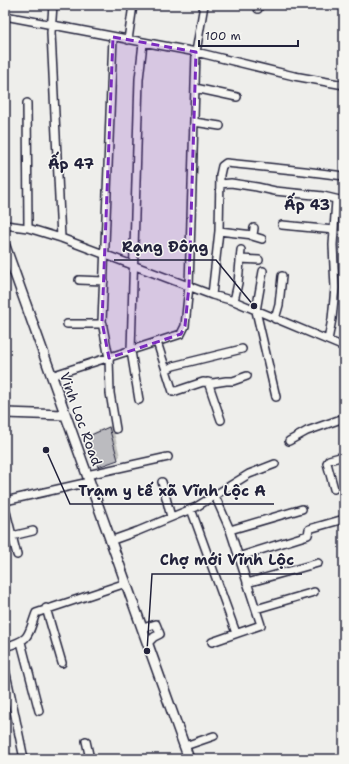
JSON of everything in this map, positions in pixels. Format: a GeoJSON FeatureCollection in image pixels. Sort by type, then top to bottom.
{"type":"FeatureCollection","features":[{"type":"Feature","properties":{"kind":"main road","name":"Vinh Loc Road"},"geometry":{"type":"LineString","coordinates":[[5,246],[64,415],[143,628],[189,759]]}},
{"type":"Feature","properties":{"kind":"main road"},"geometry":{"type":"LineString","coordinates":[[5,413],[64,415]]}},
{"type":"Feature","properties":{"kind":"street"},"geometry":{"type":"LineString","coordinates":[[53,5],[51,24],[61,238]]}},
{"type":"Feature","properties":{"kind":"street"},"geometry":{"type":"LineString","coordinates":[[128,40],[133,5]]}},
{"type":"Feature","properties":{"kind":"street"},"geometry":{"type":"LineString","coordinates":[[51,376],[181,334],[185,326],[189,286],[196,52],[204,5]]}},
{"type":"Feature","properties":{"kind":"street"},"geometry":{"type":"LineString","coordinates":[[5,16],[196,52],[288,74],[344,85]]}},
{"type":"Feature","properties":{"kind":"street"},"geometry":{"type":"LineString","coordinates":[[113,37],[103,324],[109,358],[110,393],[116,429]]}},
{"type":"Feature","properties":{"kind":"street"},"geometry":{"type":"LineString","coordinates":[[139,400],[131,350],[139,79],[143,43]]}},
{"type":"Feature","properties":{"kind":"street"},"geometry":{"type":"LineString","coordinates":[[195,88],[237,97]]}},
{"type":"Feature","properties":{"kind":"street"},"geometry":{"type":"LineString","coordinates":[[26,104],[28,228]]}},
{"type":"Feature","properties":{"kind":"street"},"geometry":{"type":"LineString","coordinates":[[194,122],[220,126]]}},
{"type":"Feature","properties":{"kind":"street"},"geometry":{"type":"LineString","coordinates":[[212,295],[219,231],[222,166],[226,163],[344,176]]}},
{"type":"Feature","properties":{"kind":"street"},"geometry":{"type":"LineString","coordinates":[[220,184],[231,183],[275,191],[323,196],[344,201]]}},
{"type":"Feature","properties":{"kind":"street"},"geometry":{"type":"LineString","coordinates":[[328,340],[335,288],[334,230],[336,200]]}},
{"type":"Feature","properties":{"kind":"street"},"geometry":{"type":"LineString","coordinates":[[5,226],[28,228],[61,238],[212,295],[234,301],[344,347]]}},
{"type":"Feature","properties":{"kind":"street"},"geometry":{"type":"LineString","coordinates":[[282,226],[334,230]]}},
{"type":"Feature","properties":{"kind":"street"},"geometry":{"type":"LineString","coordinates":[[219,231],[253,232],[252,236],[262,238]]}},
{"type":"Feature","properties":{"kind":"street"},"geometry":{"type":"LineString","coordinates":[[234,301],[238,283],[241,250]]}},
{"type":"Feature","properties":{"kind":"street"},"geometry":{"type":"LineString","coordinates":[[240,259],[259,260]]}},
{"type":"Feature","properties":{"kind":"street"},"geometry":{"type":"LineString","coordinates":[[263,271],[256,311],[276,397]]}},
{"type":"Feature","properties":{"kind":"street"},"geometry":{"type":"LineString","coordinates":[[275,319],[282,276]]}},
{"type":"Feature","properties":{"kind":"street"},"geometry":{"type":"LineString","coordinates":[[79,280],[104,281]]}},
{"type":"Feature","properties":{"kind":"street"},"geometry":{"type":"LineString","coordinates":[[67,324],[103,324]]}},
{"type":"Feature","properties":{"kind":"street"},"geometry":{"type":"LineString","coordinates":[[157,342],[173,392],[204,382],[213,383],[233,381],[247,376]]}},
{"type":"Feature","properties":{"kind":"street"},"geometry":{"type":"LineString","coordinates":[[166,370],[174,366],[242,349]]}},
{"type":"Feature","properties":{"kind":"street"},"geometry":{"type":"LineString","coordinates":[[208,382],[221,420]]}},
{"type":"Feature","properties":{"kind":"street"},"geometry":{"type":"LineString","coordinates":[[289,441],[307,431],[344,418]]}},
{"type":"Feature","properties":{"kind":"street"},"geometry":{"type":"LineString","coordinates":[[334,489],[327,463],[328,460],[344,456]]}},
{"type":"Feature","properties":{"kind":"street"},"geometry":{"type":"LineString","coordinates":[[5,501],[168,457]]}},
{"type":"Feature","properties":{"kind":"street"},"geometry":{"type":"LineString","coordinates":[[110,541],[191,509],[215,496],[249,474],[275,464]]}},
{"type":"Feature","properties":{"kind":"street"},"geometry":{"type":"LineString","coordinates":[[162,482],[171,517]]}},
{"type":"Feature","properties":{"kind":"street"},"geometry":{"type":"LineString","coordinates":[[212,642],[236,634],[262,629],[230,530],[215,496]]}},
{"type":"Feature","properties":{"kind":"street"},"geometry":{"type":"LineString","coordinates":[[5,508],[17,555]]}},
{"type":"Feature","properties":{"kind":"street"},"geometry":{"type":"LineString","coordinates":[[191,509],[236,634]]}},
{"type":"Feature","properties":{"kind":"street"},"geometry":{"type":"LineString","coordinates":[[230,530],[302,509]]}},
{"type":"Feature","properties":{"kind":"street"},"geometry":{"type":"LineString","coordinates":[[238,557],[308,535],[309,529],[344,519]]}},
{"type":"Feature","properties":{"kind":"street"},"geometry":{"type":"LineString","coordinates":[[12,536],[33,531]]}},
{"type":"Feature","properties":{"kind":"street"},"geometry":{"type":"LineString","coordinates":[[247,583],[318,563]]}},
{"type":"Feature","properties":{"kind":"street"},"geometry":{"type":"LineString","coordinates":[[5,647],[21,642],[27,637],[36,613],[46,608],[126,584]]}},
{"type":"Feature","properties":{"kind":"street"},"geometry":{"type":"LineString","coordinates":[[256,609],[314,592]]}},
{"type":"Feature","properties":{"kind":"street"},"geometry":{"type":"LineString","coordinates":[[46,608],[62,664]]}},
{"type":"Feature","properties":{"kind":"street"},"geometry":{"type":"LineString","coordinates":[[143,628],[156,624],[160,634],[148,643]]}},
{"type":"Feature","properties":{"kind":"street"},"geometry":{"type":"LineString","coordinates":[[21,642],[39,712]]}},
{"type":"Feature","properties":{"kind":"street"},"geometry":{"type":"LineString","coordinates":[[5,669],[8,697],[24,759]]}},
{"type":"Feature","properties":{"kind":"street"},"geometry":{"type":"LineString","coordinates":[[185,746],[214,736]]}},
{"type":"Feature","properties":{"kind":"street"},"geometry":{"type":"LineString","coordinates":[[86,740],[90,759]]}},
{"type":"Feature","properties":{"kind":"highlighted area"},"geometry":{"type":"Polygon","coordinates":[[[113,37],[196,52],[189,286],[185,326],[181,334],[109,358],[102,322],[113,37]]]}},
{"type":"Feature","properties":{"kind":"building"},"geometry":{"type":"Polygon","coordinates":[[[109,427],[118,460],[98,467],[88,439],[91,435],[109,427]]]}},
{"type":"Feature","properties":{"kind":"place","name":"Rạng Đông"},"geometry":{"type":"Point","coordinates":[254,306]}},
{"type":"Feature","properties":{"kind":"place","name":"Trạm y tế xã Vĩnh Lộc A"},"geometry":{"type":"Point","coordinates":[46,450]}},
{"type":"Feature","properties":{"kind":"place","name":"Chợ mới Vĩnh Lộc"},"geometry":{"type":"Point","coordinates":[147,651]}},
{"type":"Feature","properties":{"kind":"district","name":"Ấp 47"},"geometry":{"type":"Point","coordinates":[71,164]}},
{"type":"Feature","properties":{"kind":"district","name":"Ấp 43"},"geometry":{"type":"Point","coordinates":[307,205]}}]}
